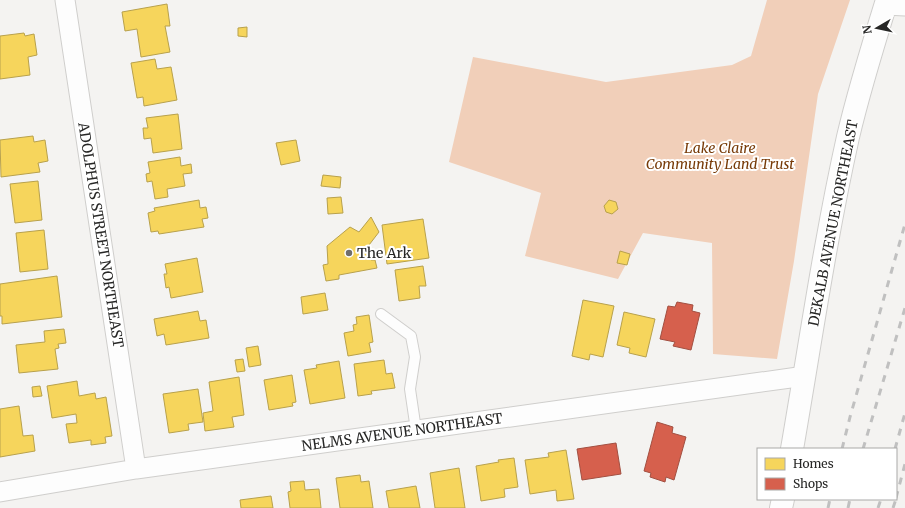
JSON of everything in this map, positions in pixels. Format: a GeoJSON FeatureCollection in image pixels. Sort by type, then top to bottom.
{"type":"FeatureCollection","features":[{"type":"Feature","properties":{"kind":"main road","name":"DEKALB AVENUE NORTHEAST"},"geometry":{"type":"LineString","coordinates":[[792,448],[826,242],[848,136],[870,52],[892,4]]}},
{"type":"Feature","properties":{"kind":"street","name":"ADOLPHUS STREET NORTHEAST"},"geometry":{"type":"LineString","coordinates":[[65,0],[136,469]]}},
{"type":"Feature","properties":{"kind":"street","name":"NELMS AVENUE NORTHEAST"},"geometry":{"type":"LineString","coordinates":[[0,492],[136,469],[805,376]]}},
{"type":"Feature","properties":{"kind":"lane"},"geometry":{"type":"LineString","coordinates":[[381,314],[411,336],[415,357],[410,389],[416,430]]}},
{"type":"Feature","properties":{"kind":"green space","name":"Lake Claire Community Land Trust"},"geometry":{"type":"Polygon","coordinates":[[[767,0],[850,0],[818,94],[794,261],[777,359],[713,354],[712,243],[643,233],[618,279],[525,256],[541,193],[449,162],[473,57],[606,82],[732,65],[751,56],[767,0]]]}},
{"type":"Feature","properties":{"kind":"building: Homes"},"geometry":{"type":"Polygon","coordinates":[[[167,4],[170,26],[165,26],[170,52],[141,57],[137,29],[125,31],[122,12],[167,4]]]}},
{"type":"Feature","properties":{"kind":"building: Homes"},"geometry":{"type":"Polygon","coordinates":[[[247,27],[247,37],[238,36],[238,28],[247,27]]]}},
{"type":"Feature","properties":{"kind":"building: Homes"},"geometry":{"type":"Polygon","coordinates":[[[24,33],[25,36],[34,34],[37,55],[28,57],[30,75],[0,79],[0,36],[24,33]]]}},
{"type":"Feature","properties":{"kind":"building: Homes"},"geometry":{"type":"Polygon","coordinates":[[[155,59],[157,69],[171,67],[177,100],[144,106],[143,97],[137,98],[131,63],[155,59]]]}},
{"type":"Feature","properties":{"kind":"building: Homes"},"geometry":{"type":"Polygon","coordinates":[[[178,114],[182,149],[153,153],[151,138],[144,139],[143,128],[148,128],[146,118],[178,114]]]}},
{"type":"Feature","properties":{"kind":"building: Homes"},"geometry":{"type":"Polygon","coordinates":[[[33,136],[34,142],[45,140],[48,161],[38,163],[40,172],[1,177],[0,140],[33,136]]]}},
{"type":"Feature","properties":{"kind":"building: Homes"},"geometry":{"type":"Polygon","coordinates":[[[296,140],[300,161],[281,165],[276,143],[296,140]]]}},
{"type":"Feature","properties":{"kind":"building: Homes"},"geometry":{"type":"Polygon","coordinates":[[[180,157],[181,166],[191,164],[192,173],[183,174],[185,186],[167,189],[168,197],[155,199],[152,181],[147,182],[146,174],[150,173],[148,162],[180,157]]]}},
{"type":"Feature","properties":{"kind":"building: Homes"},"geometry":{"type":"Polygon","coordinates":[[[323,175],[341,177],[340,188],[321,186],[323,175]]]}},
{"type":"Feature","properties":{"kind":"building: Homes"},"geometry":{"type":"Polygon","coordinates":[[[38,181],[42,220],[15,223],[10,184],[38,181]]]}},
{"type":"Feature","properties":{"kind":"building: Homes"},"geometry":{"type":"Polygon","coordinates":[[[341,197],[343,213],[328,214],[327,198],[341,197]]]}},
{"type":"Feature","properties":{"kind":"building: Homes"},"geometry":{"type":"Polygon","coordinates":[[[199,200],[200,208],[206,207],[208,218],[202,219],[204,227],[159,234],[158,231],[151,232],[148,213],[155,211],[154,208],[199,200]]]}},
{"type":"Feature","properties":{"kind":"building: Homes"},"geometry":{"type":"Polygon","coordinates":[[[609,200],[616,202],[618,209],[612,214],[606,212],[604,206],[609,200]]]}},
{"type":"Feature","properties":{"kind":"building: Homes","name":"The Ark"},"geometry":{"type":"Polygon","coordinates":[[[371,217],[379,232],[369,245],[371,260],[375,260],[377,268],[339,275],[339,279],[326,281],[323,265],[328,264],[327,246],[350,227],[359,232],[371,217]]]}},
{"type":"Feature","properties":{"kind":"building: Homes"},"geometry":{"type":"Polygon","coordinates":[[[423,219],[429,258],[387,264],[382,225],[423,219]]]}},
{"type":"Feature","properties":{"kind":"building: Homes"},"geometry":{"type":"Polygon","coordinates":[[[44,230],[48,269],[20,272],[16,233],[44,230]]]}},
{"type":"Feature","properties":{"kind":"building: Homes"},"geometry":{"type":"Polygon","coordinates":[[[620,251],[630,254],[627,265],[617,263],[620,251]]]}},
{"type":"Feature","properties":{"kind":"building: Homes"},"geometry":{"type":"Polygon","coordinates":[[[197,258],[203,292],[171,298],[169,287],[166,288],[164,274],[167,274],[165,264],[197,258]]]}},
{"type":"Feature","properties":{"kind":"building: Homes"},"geometry":{"type":"Polygon","coordinates":[[[423,266],[426,286],[419,286],[420,298],[399,301],[395,270],[423,266]]]}},
{"type":"Feature","properties":{"kind":"building: Homes"},"geometry":{"type":"Polygon","coordinates":[[[57,276],[62,317],[2,324],[2,316],[0,316],[0,284],[57,276]]]}},
{"type":"Feature","properties":{"kind":"building: Homes"},"geometry":{"type":"Polygon","coordinates":[[[325,293],[328,310],[303,314],[301,297],[325,293]]]}},
{"type":"Feature","properties":{"kind":"building: Homes"},"geometry":{"type":"Polygon","coordinates":[[[583,300],[614,306],[603,357],[590,354],[589,360],[572,356],[583,300]]]}},
{"type":"Feature","properties":{"kind":"building: Homes"},"geometry":{"type":"Polygon","coordinates":[[[198,311],[200,321],[206,320],[209,338],[166,345],[164,334],[157,336],[154,319],[198,311]]]}},
{"type":"Feature","properties":{"kind":"building: Homes"},"geometry":{"type":"Polygon","coordinates":[[[624,312],[655,319],[646,357],[629,353],[630,348],[617,345],[624,312]]]}},
{"type":"Feature","properties":{"kind":"building: Homes"},"geometry":{"type":"Polygon","coordinates":[[[369,315],[373,342],[369,343],[371,352],[348,356],[344,333],[354,331],[353,325],[357,324],[356,317],[369,315]]]}},
{"type":"Feature","properties":{"kind":"building: Homes"},"geometry":{"type":"Polygon","coordinates":[[[64,329],[66,343],[58,344],[59,348],[55,349],[58,369],[19,373],[16,345],[45,342],[44,331],[64,329]]]}},
{"type":"Feature","properties":{"kind":"building: Homes"},"geometry":{"type":"Polygon","coordinates":[[[258,346],[261,365],[249,367],[246,348],[258,346]]]}},
{"type":"Feature","properties":{"kind":"building: Homes"},"geometry":{"type":"Polygon","coordinates":[[[243,359],[245,371],[237,372],[235,360],[243,359]]]}},
{"type":"Feature","properties":{"kind":"building: Homes"},"geometry":{"type":"Polygon","coordinates":[[[384,360],[386,374],[392,373],[395,388],[371,391],[372,394],[358,396],[354,364],[384,360]]]}},
{"type":"Feature","properties":{"kind":"building: Homes"},"geometry":{"type":"Polygon","coordinates":[[[339,361],[345,398],[310,404],[304,370],[317,368],[316,365],[339,361]]]}},
{"type":"Feature","properties":{"kind":"building: Homes"},"geometry":{"type":"Polygon","coordinates":[[[292,375],[296,402],[292,403],[293,406],[269,410],[264,380],[292,375]]]}},
{"type":"Feature","properties":{"kind":"building: Homes"},"geometry":{"type":"Polygon","coordinates":[[[239,377],[244,415],[232,417],[234,427],[205,431],[203,413],[213,411],[209,382],[239,377]]]}},
{"type":"Feature","properties":{"kind":"building: Homes"},"geometry":{"type":"Polygon","coordinates":[[[77,381],[79,396],[95,393],[96,399],[106,397],[112,436],[105,437],[106,443],[91,445],[91,440],[69,443],[66,424],[77,423],[76,414],[52,418],[47,386],[77,381]]]}},
{"type":"Feature","properties":{"kind":"building: Homes"},"geometry":{"type":"Polygon","coordinates":[[[40,386],[42,396],[33,397],[32,387],[40,386]]]}},
{"type":"Feature","properties":{"kind":"building: Homes"},"geometry":{"type":"Polygon","coordinates":[[[198,389],[203,422],[188,424],[189,430],[169,433],[163,394],[198,389]]]}},
{"type":"Feature","properties":{"kind":"building: Homes"},"geometry":{"type":"Polygon","coordinates":[[[19,406],[23,436],[33,435],[35,451],[0,457],[0,409],[19,406]]]}},
{"type":"Feature","properties":{"kind":"building: Homes"},"geometry":{"type":"Polygon","coordinates":[[[566,450],[574,499],[557,501],[556,490],[530,494],[525,460],[549,457],[548,453],[566,450]]]}},
{"type":"Feature","properties":{"kind":"building: Homes"},"geometry":{"type":"Polygon","coordinates":[[[514,458],[518,487],[504,489],[505,497],[481,501],[476,466],[499,462],[498,460],[514,458]]]}},
{"type":"Feature","properties":{"kind":"building: Homes"},"geometry":{"type":"Polygon","coordinates":[[[459,468],[465,508],[435,508],[430,473],[459,468]]]}},
{"type":"Feature","properties":{"kind":"building: Homes"},"geometry":{"type":"Polygon","coordinates":[[[360,475],[361,482],[369,481],[373,508],[340,508],[336,478],[360,475]]]}},
{"type":"Feature","properties":{"kind":"building: Homes"},"geometry":{"type":"Polygon","coordinates":[[[304,481],[305,490],[319,489],[321,508],[290,508],[288,492],[291,491],[290,482],[304,481]]]}},
{"type":"Feature","properties":{"kind":"building: Homes"},"geometry":{"type":"Polygon","coordinates":[[[416,486],[420,508],[389,508],[386,491],[416,486]]]}},
{"type":"Feature","properties":{"kind":"building: Homes"},"geometry":{"type":"Polygon","coordinates":[[[271,496],[273,508],[241,508],[240,500],[271,496]]]}},
{"type":"Feature","properties":{"kind":"building: Shops"},"geometry":{"type":"Polygon","coordinates":[[[677,302],[693,305],[692,311],[700,313],[691,350],[673,346],[675,342],[660,339],[668,306],[675,307],[677,302]]]}},
{"type":"Feature","properties":{"kind":"building: Shops"},"geometry":{"type":"Polygon","coordinates":[[[657,422],[673,427],[672,433],[686,437],[674,480],[666,477],[665,482],[650,477],[651,473],[644,471],[657,422]]]}},
{"type":"Feature","properties":{"kind":"building: Shops"},"geometry":{"type":"Polygon","coordinates":[[[616,443],[621,474],[582,480],[577,449],[616,443]]]}},
{"type":"Feature","properties":{"kind":"railway"},"geometry":{"type":"LineString","coordinates":[[842,448],[905,224]]}},
{"type":"Feature","properties":{"kind":"railway"},"geometry":{"type":"LineString","coordinates":[[863,448],[905,308]]}},
{"type":"Feature","properties":{"kind":"railway"},"geometry":{"type":"LineString","coordinates":[[895,448],[905,413]]}},
{"type":"Feature","properties":{"kind":"railway"},"geometry":{"type":"LineString","coordinates":[[897,494],[905,464]]}},
{"type":"Feature","properties":{"kind":"railway"},"geometry":{"type":"LineString","coordinates":[[828,508],[830,500]]}},
{"type":"Feature","properties":{"kind":"railway"},"geometry":{"type":"LineString","coordinates":[[848,508],[850,500]]}},
{"type":"Feature","properties":{"kind":"railway"},"geometry":{"type":"LineString","coordinates":[[878,508],[881,500]]}},
{"type":"Feature","properties":{"kind":"railway"},"geometry":{"type":"LineString","coordinates":[[893,508],[896,500]]}},
{"type":"Feature","properties":{"kind":"place","name":"The Ark"},"geometry":{"type":"Point","coordinates":[349,253]}}]}
